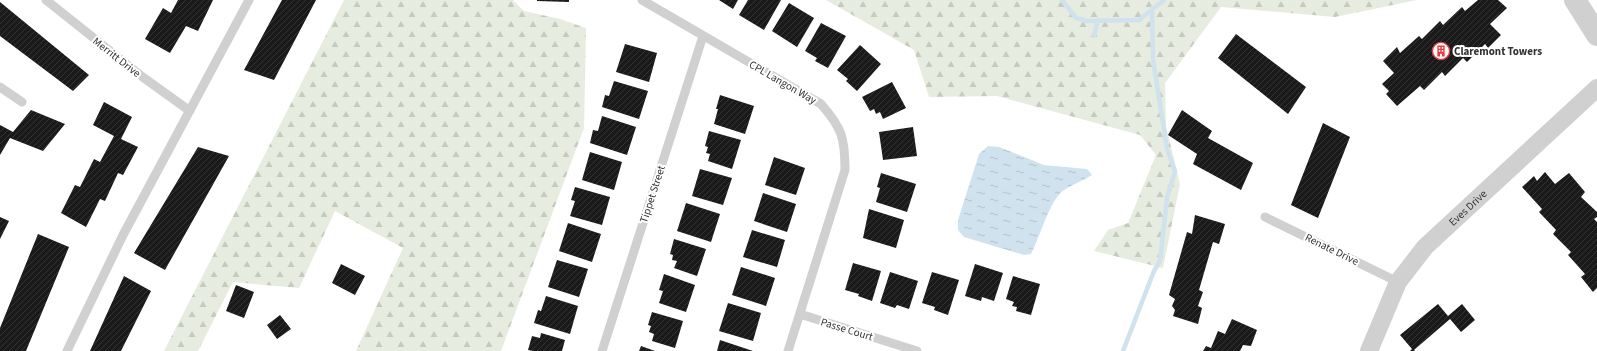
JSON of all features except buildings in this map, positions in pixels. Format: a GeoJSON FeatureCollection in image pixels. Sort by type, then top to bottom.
{"type":"FeatureCollection","features":[{"type":"Feature","properties":{"kind":"street"},"geometry":{"type":"LineString","coordinates":[[1575,0],[1597,35]]}},
{"type":"Feature","properties":{"kind":"street","name":"Eves Drive"},"geometry":{"type":"LineString","coordinates":[[1370,351],[1388,302],[1398,282],[1425,247],[1597,88]]}},
{"type":"Feature","properties":{"kind":"lane"},"geometry":{"type":"LineString","coordinates":[[67,351],[123,235],[249,0]]}},
{"type":"Feature","properties":{"kind":"lane","name":"CPL Langon Way"},"geometry":{"type":"LineString","coordinates":[[642,0],[821,104],[833,118],[839,130],[845,147],[845,170],[788,351]]}},
{"type":"Feature","properties":{"kind":"lane","name":"Merritt Drive"},"geometry":{"type":"LineString","coordinates":[[49,1],[144,78],[190,111]]}},
{"type":"Feature","properties":{"kind":"lane","name":"Tippet Street"},"geometry":{"type":"LineString","coordinates":[[602,351],[703,36]]}},
{"type":"Feature","properties":{"kind":"lane"},"geometry":{"type":"LineString","coordinates":[[0,87],[22,102]]}},
{"type":"Feature","properties":{"kind":"lane","name":"Renate Drive"},"geometry":{"type":"LineString","coordinates":[[1265,217],[1398,282]]}},
{"type":"Feature","properties":{"kind":"lane","name":"Passe Court"},"geometry":{"type":"LineString","coordinates":[[800,314],[917,351]]}},
{"type":"Feature","properties":{"kind":"green space"},"geometry":{"type":"Polygon","coordinates":[[[344,0],[513,0],[524,11],[560,19],[586,28],[584,128],[501,351],[356,351],[403,248],[335,211],[299,288],[233,282],[198,351],[164,351],[344,0]]]}},
{"type":"Feature","properties":{"kind":"green space"},"geometry":{"type":"Polygon","coordinates":[[[826,0],[1417,0],[1335,17],[1221,7],[1165,83],[1166,126],[1180,184],[1163,268],[1094,251],[1108,230],[1128,223],[1156,155],[1140,135],[997,96],[929,97],[914,50],[826,0]]]}},
{"type":"Feature","properties":{"kind":"water"},"geometry":{"type":"Polygon","coordinates":[[[988,146],[999,147],[1044,165],[1087,169],[1092,175],[1064,190],[1054,201],[1031,254],[1024,255],[964,237],[958,230],[958,220],[979,154],[988,146]]]}},
{"type":"Feature","properties":{"kind":"waterway"},"geometry":{"type":"LineString","coordinates":[[1062,0],[1076,18],[1087,21],[1139,20],[1164,0]]}},
{"type":"Feature","properties":{"kind":"waterway"},"geometry":{"type":"LineString","coordinates":[[1123,351],[1154,271],[1160,261],[1167,198],[1175,171],[1167,149],[1153,59],[1152,8]]}},
{"type":"Feature","properties":{"kind":"waterway"},"geometry":{"type":"LineString","coordinates":[[1094,36],[1098,20]]}},
{"type":"Feature","properties":{"kind":"place","name":"Claremont Towers"},"geometry":{"type":"Point","coordinates":[1441,51]}}]}
